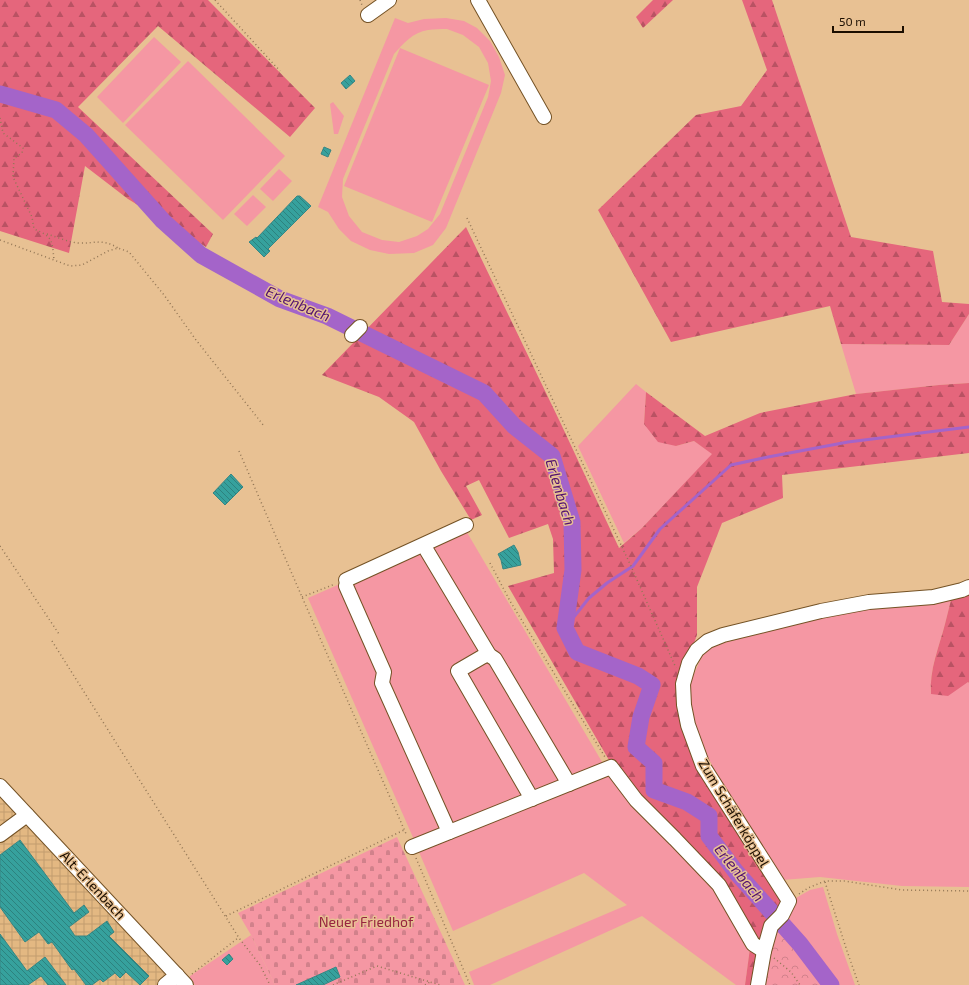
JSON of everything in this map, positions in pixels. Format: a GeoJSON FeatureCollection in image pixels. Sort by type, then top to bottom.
{"type":"FeatureCollection","features":[{"type":"Feature","properties":{"kind":"street"},"geometry":{"type":"LineString","coordinates":[[368,15],[388,0]]}},
{"type":"Feature","properties":{"kind":"street"},"geometry":{"type":"LineString","coordinates":[[478,0],[544,117]]}},
{"type":"Feature","properties":{"kind":"street"},"geometry":{"type":"LineString","coordinates":[[448,832],[382,683],[384,672],[346,583],[466,525]]}},
{"type":"Feature","properties":{"kind":"street"},"geometry":{"type":"LineString","coordinates":[[427,551],[489,656]]}},
{"type":"Feature","properties":{"kind":"street","name":"Zum Schäferköppel"},"geometry":{"type":"LineString","coordinates":[[788,901],[703,766],[688,725],[684,705],[683,684],[689,663],[697,650],[708,641],[723,635],[821,611],[869,602],[933,597],[969,587]]}},
{"type":"Feature","properties":{"kind":"street"},"geometry":{"type":"LineString","coordinates":[[532,799],[458,672],[486,655],[495,659],[569,784]]}},
{"type":"Feature","properties":{"kind":"street"},"geometry":{"type":"LineString","coordinates":[[412,847],[611,767],[636,800],[719,885],[753,944],[764,951]]}},
{"type":"Feature","properties":{"kind":"street","name":"Alt-Erlenbach"},"geometry":{"type":"LineString","coordinates":[[0,786],[182,980]]}},
{"type":"Feature","properties":{"kind":"street"},"geometry":{"type":"LineString","coordinates":[[0,836],[27,815]]}},
{"type":"Feature","properties":{"kind":"street"},"geometry":{"type":"LineString","coordinates":[[758,985],[764,951],[771,926],[782,915],[788,901]]}},
{"type":"Feature","properties":{"kind":"street"},"geometry":{"type":"LineString","coordinates":[[165,985],[182,980]]}},
{"type":"Feature","properties":{"kind":"path"},"geometry":{"type":"LineString","coordinates":[[215,0],[280,71]]}},
{"type":"Feature","properties":{"kind":"path"},"geometry":{"type":"LineString","coordinates":[[0,118],[3,133],[23,148],[22,153],[14,158],[13,177],[32,217],[34,229],[45,234],[77,243],[101,242],[111,244],[129,252],[164,295],[196,340],[264,426]]}},
{"type":"Feature","properties":{"kind":"path"},"geometry":{"type":"LineString","coordinates":[[468,218],[632,567],[683,684]]}},
{"type":"Feature","properties":{"kind":"path"},"geometry":{"type":"LineString","coordinates":[[45,234],[52,242],[54,260]]}},
{"type":"Feature","properties":{"kind":"path"},"geometry":{"type":"LineString","coordinates":[[0,240],[70,266],[82,265],[108,251],[118,248]]}},
{"type":"Feature","properties":{"kind":"path"},"geometry":{"type":"LineString","coordinates":[[239,451],[412,847],[470,985]]}},
{"type":"Feature","properties":{"kind":"path"},"geometry":{"type":"LineString","coordinates":[[0,546],[59,634]]}},
{"type":"Feature","properties":{"kind":"path"},"geometry":{"type":"LineString","coordinates":[[490,563],[510,601],[611,767]]}},
{"type":"Feature","properties":{"kind":"path"},"geometry":{"type":"LineString","coordinates":[[302,597],[346,583]]}},
{"type":"Feature","properties":{"kind":"path"},"geometry":{"type":"LineString","coordinates":[[52,641],[239,938],[260,965],[270,985]]}},
{"type":"Feature","properties":{"kind":"path"},"geometry":{"type":"LineString","coordinates":[[226,916],[404,829]]}},
{"type":"Feature","properties":{"kind":"path"},"geometry":{"type":"LineString","coordinates":[[788,901],[808,888],[825,882],[844,881],[902,890],[969,891]]}},
{"type":"Feature","properties":{"kind":"path"},"geometry":{"type":"LineString","coordinates":[[825,882],[859,985]]}},
{"type":"Feature","properties":{"kind":"path"},"geometry":{"type":"LineString","coordinates":[[182,980],[239,938]]}},
{"type":"Feature","properties":{"kind":"path"},"geometry":{"type":"LineString","coordinates":[[764,951],[775,958],[791,972],[800,985]]}},
{"type":"Feature","properties":{"kind":"path"},"geometry":{"type":"LineString","coordinates":[[333,985],[377,966],[440,985]]}},
{"type":"Feature","properties":{"kind":"path"},"geometry":{"type":"LineString","coordinates":[[425,985],[431,982]]}},
{"type":"Feature","properties":{"kind":"shaded area"},"geometry":{"type":"Polygon","coordinates":[[[0,796],[185,985],[0,985],[0,796]]]}},
{"type":"Feature","properties":{"kind":"green space"},"geometry":{"type":"Polygon","coordinates":[[[0,0],[208,0],[315,108],[290,137],[158,26],[78,107],[213,234],[206,247],[128,199],[85,166],[69,253],[0,231],[0,0]]]}},
{"type":"Feature","properties":{"kind":"green space"},"geometry":{"type":"Polygon","coordinates":[[[653,0],[673,0],[643,28],[636,17],[653,0]]]}},
{"type":"Feature","properties":{"kind":"green space"},"geometry":{"type":"Polygon","coordinates":[[[742,0],[772,0],[851,237],[933,251],[942,302],[969,304],[969,314],[949,345],[841,344],[830,306],[671,342],[598,210],[696,115],[741,106],[767,70],[742,0]]]}},
{"type":"Feature","properties":{"kind":"green space"},"geometry":{"type":"Polygon","coordinates":[[[395,18],[408,23],[424,19],[446,18],[464,21],[477,28],[490,41],[499,57],[505,75],[501,93],[446,228],[433,245],[414,253],[389,254],[370,250],[351,241],[339,229],[328,212],[318,207],[395,18]],[[447,29],[423,31],[409,39],[394,54],[343,179],[342,197],[349,216],[362,232],[382,240],[399,242],[417,236],[428,229],[440,214],[488,97],[491,81],[488,63],[479,47],[463,35],[447,29]]]}},
{"type":"Feature","properties":{"kind":"green space"},"geometry":{"type":"Polygon","coordinates":[[[154,37],[181,62],[123,123],[97,97],[154,37]]]}},
{"type":"Feature","properties":{"kind":"green space"},"geometry":{"type":"Polygon","coordinates":[[[400,48],[489,85],[432,222],[344,186],[400,48]]]}},
{"type":"Feature","properties":{"kind":"green space"},"geometry":{"type":"Polygon","coordinates":[[[188,61],[285,156],[223,220],[125,125],[188,61]]]}},
{"type":"Feature","properties":{"kind":"green space"},"geometry":{"type":"Polygon","coordinates":[[[333,102],[344,116],[338,134],[334,134],[330,104],[333,102]]]}},
{"type":"Feature","properties":{"kind":"green space"},"geometry":{"type":"Polygon","coordinates":[[[279,169],[292,181],[273,201],[260,189],[279,169]]]}},
{"type":"Feature","properties":{"kind":"green space"},"geometry":{"type":"Polygon","coordinates":[[[253,195],[266,207],[247,226],[234,214],[253,195]]]}},
{"type":"Feature","properties":{"kind":"green space"},"geometry":{"type":"Polygon","coordinates":[[[466,227],[619,548],[642,528],[712,454],[694,441],[676,446],[658,442],[644,424],[646,392],[705,436],[760,413],[856,394],[969,383],[969,453],[782,475],[783,498],[722,523],[697,587],[697,635],[678,686],[681,722],[782,898],[780,907],[768,923],[759,941],[733,900],[613,767],[508,586],[554,573],[553,539],[548,524],[509,538],[479,480],[466,486],[482,515],[471,520],[441,471],[414,422],[379,397],[322,375],[466,227]]]}},
{"type":"Feature","properties":{"kind":"green space"},"geometry":{"type":"Polygon","coordinates":[[[969,314],[969,383],[856,394],[841,344],[949,345],[969,314]]]}},
{"type":"Feature","properties":{"kind":"green space"},"geometry":{"type":"Polygon","coordinates":[[[636,384],[646,392],[644,424],[676,446],[694,441],[713,454],[642,528],[624,543],[578,446],[636,384]]]}},
{"type":"Feature","properties":{"kind":"green space"},"geometry":{"type":"Polygon","coordinates":[[[465,529],[605,767],[415,842],[308,598],[465,529]]]}},
{"type":"Feature","properties":{"kind":"green space"},"geometry":{"type":"Polygon","coordinates":[[[969,593],[969,683],[968,682],[948,696],[931,694],[933,667],[951,600],[969,593]]]}},
{"type":"Feature","properties":{"kind":"green space"},"geometry":{"type":"Polygon","coordinates":[[[951,600],[933,667],[931,694],[968,682],[969,683],[969,887],[902,886],[820,877],[782,880],[713,775],[693,722],[688,687],[704,652],[717,645],[791,624],[848,611],[951,600]]]}},
{"type":"Feature","properties":{"kind":"green space"},"geometry":{"type":"Polygon","coordinates":[[[598,775],[611,775],[710,882],[750,948],[745,985],[736,985],[642,916],[490,985],[474,985],[469,972],[627,905],[584,873],[453,931],[419,852],[476,829],[598,775]]]}},
{"type":"Feature","properties":{"kind":"green space","name":"Neuer Friedhof"},"geometry":{"type":"Polygon","coordinates":[[[397,837],[465,985],[275,985],[251,935],[238,913],[397,837]]]}},
{"type":"Feature","properties":{"kind":"green space"},"geometry":{"type":"Polygon","coordinates":[[[823,887],[837,934],[855,985],[762,985],[768,949],[794,899],[810,890],[823,887]]]}},
{"type":"Feature","properties":{"kind":"green space"},"geometry":{"type":"Polygon","coordinates":[[[779,925],[826,985],[762,985],[768,949],[779,925]]]}},
{"type":"Feature","properties":{"kind":"green space"},"geometry":{"type":"Polygon","coordinates":[[[251,935],[275,985],[195,985],[189,979],[190,976],[251,935]]]}},
{"type":"Feature","properties":{"kind":"green space"},"geometry":{"type":"Polygon","coordinates":[[[750,948],[756,952],[754,985],[745,985],[750,948]]]}},
{"type":"Feature","properties":{"kind":"building"},"geometry":{"type":"Polygon","coordinates":[[[350,75],[355,81],[346,89],[341,83],[350,75]]]}},
{"type":"Feature","properties":{"kind":"building"},"geometry":{"type":"Polygon","coordinates":[[[324,147],[331,150],[328,157],[321,154],[324,147]]]}},
{"type":"Feature","properties":{"kind":"building"},"geometry":{"type":"Polygon","coordinates":[[[297,196],[300,196],[311,206],[268,249],[270,251],[264,257],[249,242],[256,237],[257,238],[297,196]]]}},
{"type":"Feature","properties":{"kind":"building"},"geometry":{"type":"Polygon","coordinates":[[[231,474],[243,487],[225,505],[213,493],[231,474]]]}},
{"type":"Feature","properties":{"kind":"building"},"geometry":{"type":"Polygon","coordinates":[[[514,545],[518,552],[521,565],[503,569],[498,554],[514,545]]]}},
{"type":"Feature","properties":{"kind":"building"},"geometry":{"type":"Polygon","coordinates":[[[20,840],[74,913],[84,905],[89,912],[69,927],[75,936],[87,936],[107,921],[114,932],[109,936],[149,976],[140,985],[126,972],[120,978],[115,973],[103,982],[100,979],[92,985],[86,985],[74,969],[72,970],[52,942],[48,944],[39,932],[25,942],[0,907],[0,855],[20,840]]]}},
{"type":"Feature","properties":{"kind":"building"},"geometry":{"type":"Polygon","coordinates":[[[0,934],[27,971],[45,957],[66,985],[48,985],[41,976],[28,985],[0,985],[0,934]]]}},
{"type":"Feature","properties":{"kind":"building"},"geometry":{"type":"Polygon","coordinates":[[[229,954],[233,959],[227,965],[222,960],[229,954]]]}},
{"type":"Feature","properties":{"kind":"building"},"geometry":{"type":"Polygon","coordinates":[[[336,967],[340,977],[323,985],[296,985],[336,967]]]}},
{"type":"Feature","properties":{"kind":"waterway","name":"Erlenbach"},"geometry":{"type":"LineString","coordinates":[[0,94],[56,110],[86,135],[163,221],[201,255],[280,299],[327,316],[484,393],[514,426],[552,456],[572,522],[573,570],[565,628],[577,652],[638,676],[652,685],[641,717],[636,747],[654,763],[654,790],[687,802],[709,816],[709,836],[736,872],[800,944],[831,985]]}},
{"type":"Feature","properties":{"kind":"waterway"},"geometry":{"type":"LineString","coordinates":[[565,628],[589,598],[607,583],[633,566],[660,529],[731,465],[848,442],[969,427]]}}]}
